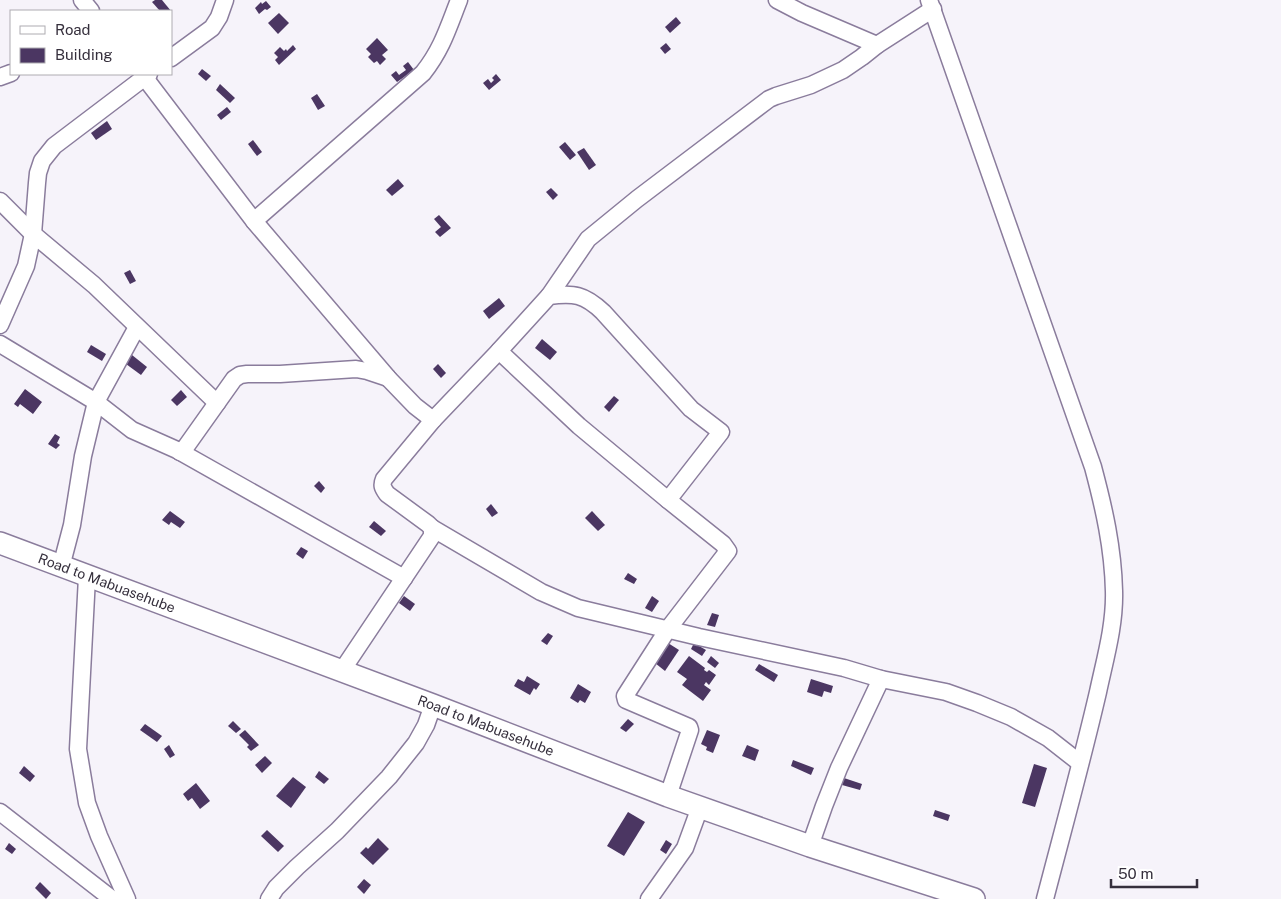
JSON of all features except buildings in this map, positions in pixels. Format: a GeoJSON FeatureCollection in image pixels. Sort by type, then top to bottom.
{"type":"FeatureCollection","features":[{"type":"Feature","properties":{"kind":"main road","name":"Road to Mabuasehube"},"geometry":{"type":"LineString","coordinates":[[0,543],[433,705],[668,796],[810,846],[974,899]]}},
{"type":"Feature","properties":{"kind":"street"},"geometry":{"type":"LineString","coordinates":[[172,57],[212,28],[219,17],[225,0]]}},
{"type":"Feature","properties":{"kind":"street"},"geometry":{"type":"LineString","coordinates":[[254,222],[423,73],[444,40],[459,0]]}},
{"type":"Feature","properties":{"kind":"street"},"geometry":{"type":"LineString","coordinates":[[777,0],[802,13],[877,45]]}},
{"type":"Feature","properties":{"kind":"street"},"geometry":{"type":"LineString","coordinates":[[1045,899],[1091,722],[1111,629],[1114,593],[1112,549],[1093,467],[931,4],[856,62],[811,85],[772,97],[636,199],[588,239],[549,296],[433,420],[388,473],[382,488],[387,494],[432,528],[541,592],[578,608],[844,668],[881,679],[946,692],[1011,717],[1042,735],[1080,763]]}},
{"type":"Feature","properties":{"kind":"street"},"geometry":{"type":"LineString","coordinates":[[0,325],[26,266],[33,234],[38,172],[42,161],[54,146],[145,75],[254,222],[388,378],[415,406],[433,420]]}},
{"type":"Feature","properties":{"kind":"street"},"geometry":{"type":"LineString","coordinates":[[0,201],[33,234],[94,285],[217,403]]}},
{"type":"Feature","properties":{"kind":"street"},"geometry":{"type":"LineString","coordinates":[[549,296],[566,294],[589,300],[603,312],[691,409],[721,432],[668,500]]}},
{"type":"Feature","properties":{"kind":"street"},"geometry":{"type":"LineString","coordinates":[[62,567],[72,525],[83,456],[96,402],[137,327]]}},
{"type":"Feature","properties":{"kind":"street"},"geometry":{"type":"LineString","coordinates":[[0,344],[96,402],[132,430],[180,452],[404,578]]}},
{"type":"Feature","properties":{"kind":"street"},"geometry":{"type":"LineString","coordinates":[[499,351],[579,426],[723,544],[728,551],[668,629],[625,696],[626,700],[689,727],[690,730],[668,796]]}},
{"type":"Feature","properties":{"kind":"street"},"geometry":{"type":"LineString","coordinates":[[180,452],[185,448],[234,379],[240,375],[356,369],[388,378]]}},
{"type":"Feature","properties":{"kind":"street"},"geometry":{"type":"LineString","coordinates":[[341,672],[430,540],[433,532],[432,528]]}},
{"type":"Feature","properties":{"kind":"street"},"geometry":{"type":"LineString","coordinates":[[87,576],[78,750],[87,803],[127,899]]}},
{"type":"Feature","properties":{"kind":"street"},"geometry":{"type":"LineString","coordinates":[[810,846],[839,768],[881,679]]}},
{"type":"Feature","properties":{"kind":"street"},"geometry":{"type":"LineString","coordinates":[[269,899],[276,888],[336,831],[388,777],[416,743],[426,725],[433,705]]}},
{"type":"Feature","properties":{"kind":"street"},"geometry":{"type":"LineString","coordinates":[[649,899],[685,848],[700,807]]}},
{"type":"Feature","properties":{"kind":"street"},"geometry":{"type":"LineString","coordinates":[[0,812],[95,894],[112,899]]}}]}
